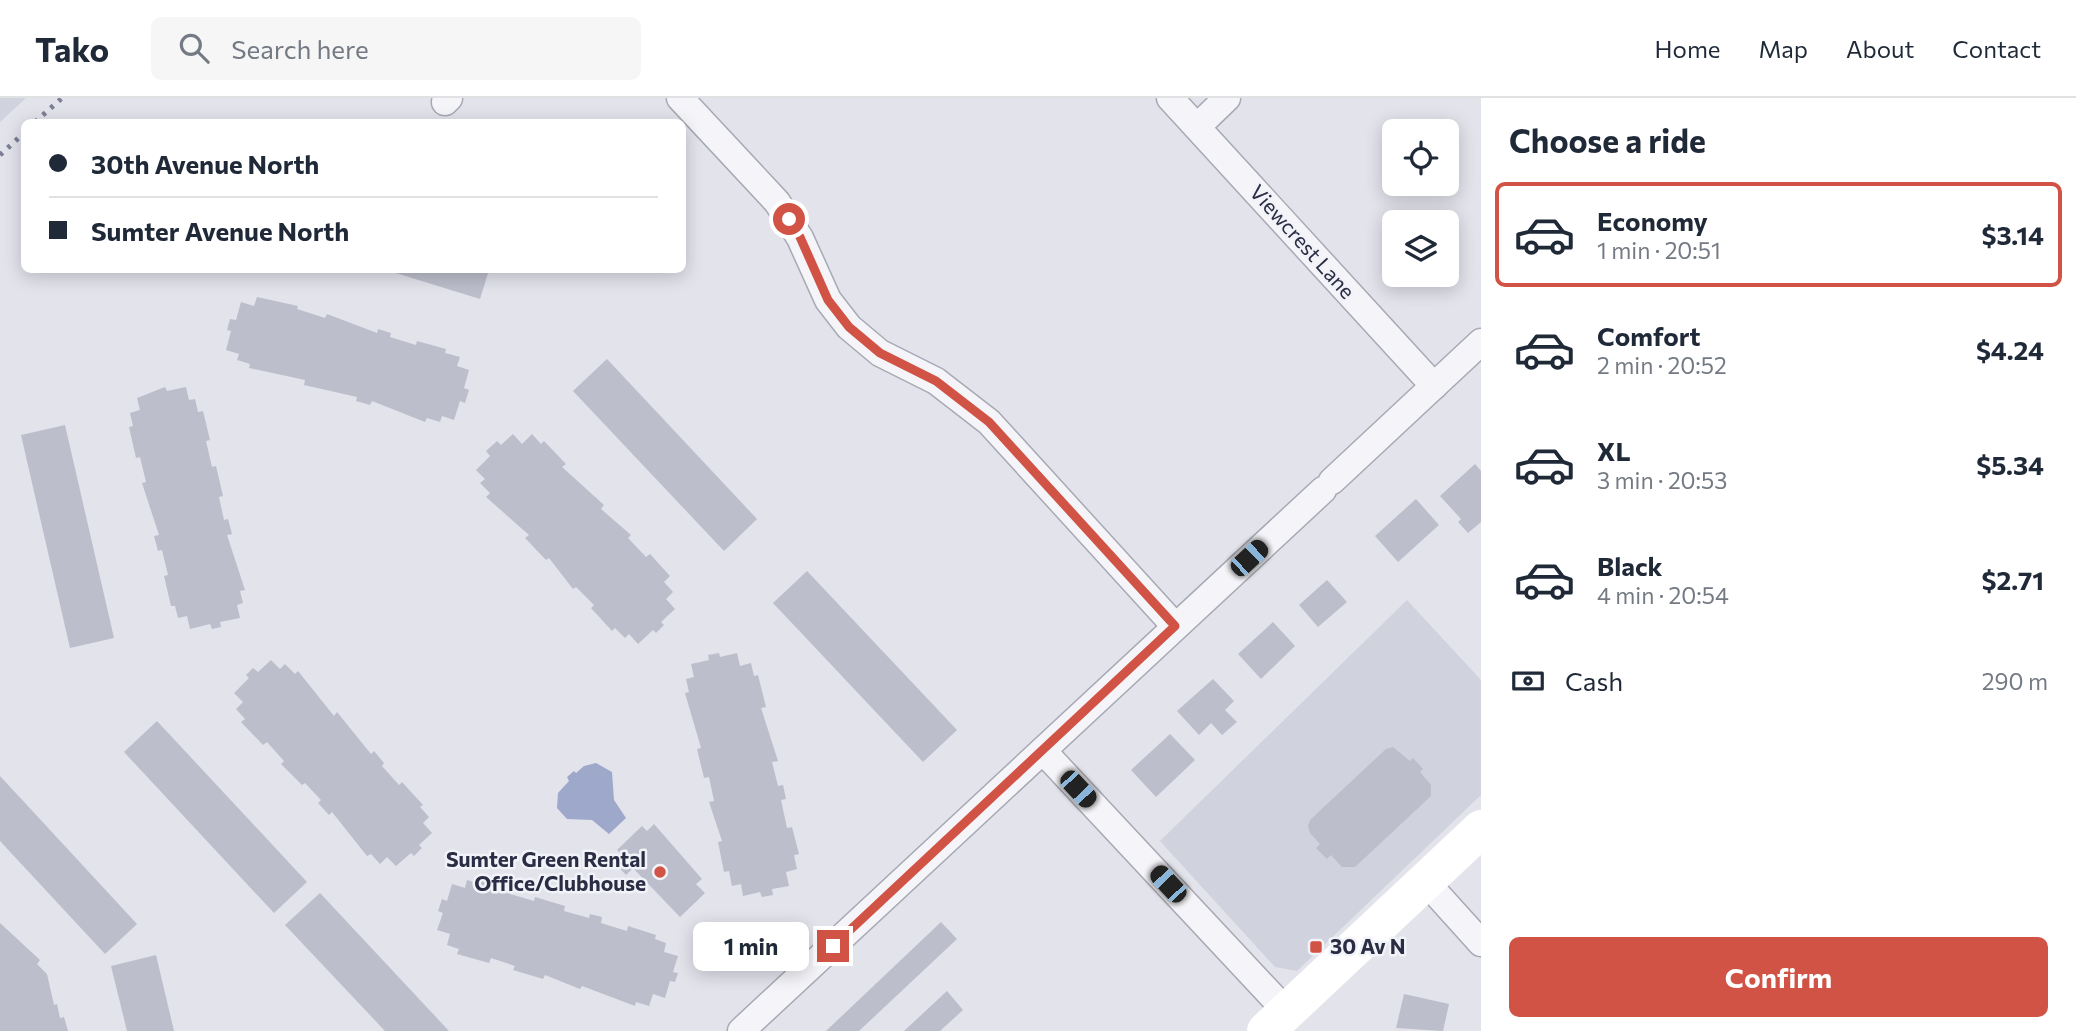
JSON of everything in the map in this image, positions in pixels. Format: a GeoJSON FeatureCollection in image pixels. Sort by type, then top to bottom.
{"type":"FeatureCollection","features":[{"type":"Feature","properties":{"kind":"main road"},"geometry":{"type":"LineString","coordinates":[[1277,1021],[1481,829]]}},
{"type":"Feature","properties":{"kind":"street"},"geometry":{"type":"LineString","coordinates":[[680,98],[777,202],[800,237],[828,300],[849,327],[880,353],[936,381],[989,422],[1175,626]]}},
{"type":"Feature","properties":{"kind":"street","name":"Viewcrest Lane"},"geometry":{"type":"LineString","coordinates":[[1170,98],[1434,386]]}},
{"type":"Feature","properties":{"kind":"street"},"geometry":{"type":"LineString","coordinates":[[1197,127],[1227,98]]}},
{"type":"Feature","properties":{"kind":"street"},"geometry":{"type":"LineString","coordinates":[[741,1031],[1481,342]]}},
{"type":"Feature","properties":{"kind":"street"},"geometry":{"type":"LineString","coordinates":[[1044,751],[1277,1021]]}},
{"type":"Feature","properties":{"kind":"street"},"geometry":{"type":"LineString","coordinates":[[1426,882],[1481,943]]}},
{"type":"Feature","properties":{"kind":"shaded area"},"geometry":{"type":"Polygon","coordinates":[[[0,98],[26,98],[0,122],[0,98]]]}},
{"type":"Feature","properties":{"kind":"shaded area"},"geometry":{"type":"Polygon","coordinates":[[[1407,600],[1481,680],[1481,795],[1297,971],[1275,967],[1160,841],[1407,600]]]}},
{"type":"Feature","properties":{"kind":"water"},"geometry":{"type":"Polygon","coordinates":[[[596,763],[612,772],[614,800],[626,818],[609,834],[592,820],[567,819],[557,808],[558,793],[569,781],[567,777],[584,766],[596,763]]]}},
{"type":"Feature","properties":{"kind":"building"},"geometry":{"type":"Polygon","coordinates":[[[396,273],[488,273],[480,299],[396,273]]]}},
{"type":"Feature","properties":{"kind":"building"},"geometry":{"type":"Polygon","coordinates":[[[257,297],[298,306],[297,309],[325,318],[327,314],[377,333],[378,329],[391,333],[390,337],[416,345],[417,341],[446,349],[445,353],[460,357],[457,366],[469,370],[464,388],[469,390],[465,403],[460,401],[454,420],[442,416],[440,422],[427,418],[425,422],[372,401],[370,405],[356,401],[357,397],[304,385],[305,380],[249,368],[250,364],[237,360],[239,354],[226,350],[231,331],[227,330],[230,319],[236,320],[241,302],[254,306],[257,297]]]}},
{"type":"Feature","properties":{"kind":"building"},"geometry":{"type":"Polygon","coordinates":[[[607,359],[757,519],[724,551],[573,391],[607,359]]]}},
{"type":"Feature","properties":{"kind":"building"},"geometry":{"type":"Polygon","coordinates":[[[165,387],[167,391],[186,387],[189,400],[195,399],[198,412],[203,411],[210,440],[206,441],[212,467],[216,466],[223,496],[219,497],[224,520],[228,519],[232,534],[227,535],[245,590],[240,591],[243,603],[237,605],[240,618],[220,622],[221,627],[212,629],[210,624],[190,629],[187,616],[178,618],[175,606],[171,606],[164,576],[168,575],[162,550],[158,551],[154,536],[159,535],[142,483],[146,482],[140,457],[136,458],[129,427],[133,426],[130,413],[140,410],[137,398],[165,387]]]}},
{"type":"Feature","properties":{"kind":"building"},"geometry":{"type":"Polygon","coordinates":[[[65,425],[114,638],[70,648],[21,435],[65,425]]]}},
{"type":"Feature","properties":{"kind":"building"},"geometry":{"type":"Polygon","coordinates":[[[513,434],[522,444],[532,434],[541,444],[544,441],[566,464],[562,467],[604,505],[601,509],[631,535],[628,538],[646,557],[650,554],[670,576],[664,582],[673,592],[666,599],[675,609],[661,622],[664,625],[656,633],[653,630],[638,644],[629,634],[625,638],[615,628],[612,631],[591,608],[594,605],[576,587],[573,589],[549,558],[546,560],[525,538],[529,535],[486,497],[490,493],[480,483],[485,479],[476,470],[490,456],[486,451],[497,441],[501,445],[513,434]]]}},
{"type":"Feature","properties":{"kind":"building"},"geometry":{"type":"Polygon","coordinates":[[[1475,464],[1481,471],[1481,522],[1468,533],[1458,522],[1461,519],[1440,496],[1475,464]]]}},
{"type":"Feature","properties":{"kind":"building"},"geometry":{"type":"Polygon","coordinates":[[[1416,499],[1439,525],[1398,562],[1375,536],[1416,499]]]}},
{"type":"Feature","properties":{"kind":"building"},"geometry":{"type":"Polygon","coordinates":[[[807,571],[957,730],[923,762],[773,603],[807,571]]]}},
{"type":"Feature","properties":{"kind":"building"},"geometry":{"type":"Polygon","coordinates":[[[1327,580],[1347,602],[1318,627],[1299,605],[1327,580]]]}},
{"type":"Feature","properties":{"kind":"building"},"geometry":{"type":"Polygon","coordinates":[[[1273,622],[1295,646],[1261,679],[1238,654],[1273,622]]]}},
{"type":"Feature","properties":{"kind":"building"},"geometry":{"type":"Polygon","coordinates":[[[719,653],[720,657],[737,653],[740,666],[751,663],[754,676],[758,675],[766,707],[761,708],[778,761],[772,762],[778,786],[783,785],[786,799],[781,800],[787,828],[792,827],[799,854],[794,855],[797,869],[786,872],[789,886],[772,889],[773,895],[762,897],[760,892],[743,896],[741,884],[732,886],[729,871],[724,872],[718,842],[722,841],[709,802],[714,801],[709,777],[704,778],[697,749],[701,748],[685,693],[689,692],[686,679],[694,677],[691,664],[709,660],[708,655],[719,653]]]}},
{"type":"Feature","properties":{"kind":"building"},"geometry":{"type":"Polygon","coordinates":[[[271,660],[280,669],[285,664],[295,674],[298,671],[334,716],[337,712],[371,754],[374,751],[384,763],[382,766],[399,785],[402,782],[423,805],[420,807],[429,817],[423,823],[432,833],[419,845],[422,848],[414,856],[411,853],[396,866],[387,857],[380,864],[371,854],[367,856],[332,812],[329,815],[318,803],[321,800],[281,764],[284,761],[267,742],[263,745],[241,722],[245,719],[236,709],[243,702],[234,693],[249,678],[246,675],[253,668],[258,672],[271,660]]]}},
{"type":"Feature","properties":{"kind":"building"},"geometry":{"type":"Polygon","coordinates":[[[1213,679],[1234,701],[1225,710],[1237,722],[1222,735],[1211,723],[1199,735],[1177,711],[1213,679]]]}},
{"type":"Feature","properties":{"kind":"building"},"geometry":{"type":"Polygon","coordinates":[[[157,721],[307,882],[274,913],[124,752],[157,721]]]}},
{"type":"Feature","properties":{"kind":"building"},"geometry":{"type":"Polygon","coordinates":[[[1170,734],[1195,760],[1156,797],[1131,770],[1170,734]]]}},
{"type":"Feature","properties":{"kind":"building"},"geometry":{"type":"Polygon","coordinates":[[[1393,747],[1410,761],[1413,758],[1423,769],[1420,772],[1431,785],[1431,796],[1355,867],[1342,867],[1331,855],[1327,859],[1316,848],[1320,844],[1310,833],[1310,820],[1386,749],[1393,747]]]}},
{"type":"Feature","properties":{"kind":"building"},"geometry":{"type":"Polygon","coordinates":[[[0,776],[137,924],[105,954],[0,841],[0,776]]]}},
{"type":"Feature","properties":{"kind":"building","name":"Sumter Green Rental Office/Clubhouse"},"geometry":{"type":"Polygon","coordinates":[[[654,824],[702,879],[696,884],[705,893],[680,917],[633,868],[626,875],[614,862],[621,854],[617,850],[642,826],[647,831],[654,824]]]}},
{"type":"Feature","properties":{"kind":"building"},"geometry":{"type":"Polygon","coordinates":[[[467,880],[480,884],[481,880],[512,890],[510,894],[534,901],[535,897],[565,906],[564,911],[589,918],[590,914],[602,917],[601,923],[627,931],[628,926],[656,935],[655,939],[666,943],[664,952],[678,956],[673,972],[678,973],[675,982],[670,981],[665,998],[653,994],[649,1006],[636,1002],[635,1006],[545,975],[543,979],[513,970],[515,966],[491,958],[489,963],[457,954],[459,949],[447,945],[450,934],[437,930],[443,913],[438,911],[442,899],[447,901],[452,884],[465,888],[467,880]]]}},
{"type":"Feature","properties":{"kind":"building"},"geometry":{"type":"Polygon","coordinates":[[[320,893],[449,1031],[385,1031],[285,925],[320,893]]]}},
{"type":"Feature","properties":{"kind":"building"},"geometry":{"type":"Polygon","coordinates":[[[941,922],[957,939],[859,1031],[826,1031],[941,922]]]}},
{"type":"Feature","properties":{"kind":"building"},"geometry":{"type":"Polygon","coordinates":[[[0,923],[40,960],[37,964],[47,974],[54,1005],[57,1004],[60,1018],[64,1017],[68,1031],[0,1031],[0,923]]]}},
{"type":"Feature","properties":{"kind":"building"},"geometry":{"type":"Polygon","coordinates":[[[156,955],[174,1031],[127,1031],[111,966],[156,955]]]}},
{"type":"Feature","properties":{"kind":"building"},"geometry":{"type":"Polygon","coordinates":[[[947,991],[963,1010],[940,1031],[904,1031],[947,991]]]}},
{"type":"Feature","properties":{"kind":"building"},"geometry":{"type":"Polygon","coordinates":[[[1404,994],[1449,1004],[1443,1031],[1396,1028],[1404,994]]]}},
{"type":"Feature","properties":{"kind":"railway"},"geometry":{"type":"LineString","coordinates":[[38,119],[62,98]]}},
{"type":"Feature","properties":{"kind":"railway"},"geometry":{"type":"LineString","coordinates":[[0,155],[21,136]]}},
{"type":"Feature","properties":{"kind":"place","name":"Sumter Green Rental Office/Clubhouse"},"geometry":{"type":"Point","coordinates":[660,872]}},
{"type":"Feature","properties":{"kind":"place","name":"30 Av N"},"geometry":{"type":"Point","coordinates":[1316,947]}},
{"type":"Feature","properties":{"kind":"route"},"geometry":{"type":"LineString","coordinates":[[789,219],[800,237],[828,300],[849,327],[880,353],[936,381],[989,422],[1175,626],[833,946]]}}]}
